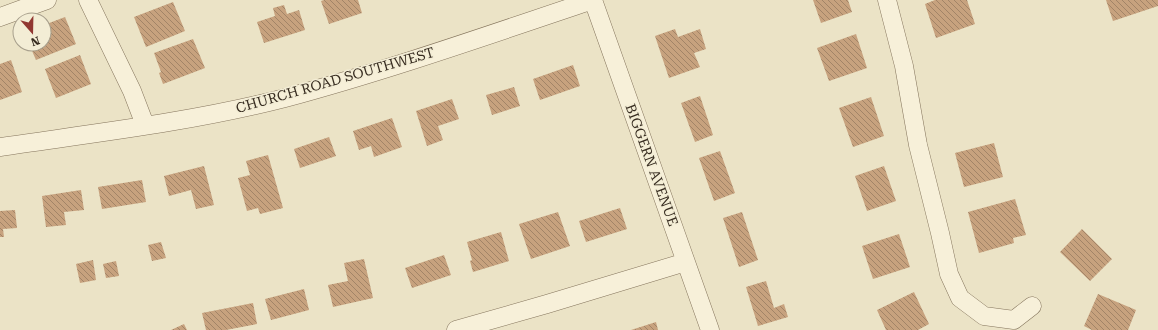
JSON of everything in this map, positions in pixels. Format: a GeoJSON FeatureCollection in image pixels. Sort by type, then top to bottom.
{"type":"FeatureCollection","features":[{"type":"Feature","properties":{"kind":"street"},"geometry":{"type":"LineString","coordinates":[[0,17],[47,0]]}},
{"type":"Feature","properties":{"kind":"street"},"geometry":{"type":"LineString","coordinates":[[88,0],[132,91],[145,125]]}},
{"type":"Feature","properties":{"kind":"street","name":"CHURCH ROAD SOUTHWEST"},"geometry":{"type":"LineString","coordinates":[[0,147],[234,110],[284,98],[368,74],[593,0]]}},
{"type":"Feature","properties":{"kind":"street","name":"BIGGERN AVENUE"},"geometry":{"type":"LineString","coordinates":[[593,0],[710,330]]}},
{"type":"Feature","properties":{"kind":"street"},"geometry":{"type":"LineString","coordinates":[[887,0],[904,66],[918,145],[949,274],[960,298],[984,316],[1014,320],[1032,306]]}},
{"type":"Feature","properties":{"kind":"street"},"geometry":{"type":"LineString","coordinates":[[456,330],[686,262]]}},
{"type":"Feature","properties":{"kind":"building"},"geometry":{"type":"Polygon","coordinates":[[[358,0],[362,13],[329,24],[321,1],[358,0]]]}},
{"type":"Feature","properties":{"kind":"building"},"geometry":{"type":"Polygon","coordinates":[[[813,0],[848,0],[852,12],[821,23],[813,0]]]}},
{"type":"Feature","properties":{"kind":"building"},"geometry":{"type":"Polygon","coordinates":[[[935,0],[967,0],[975,24],[936,38],[925,4],[935,0]]]}},
{"type":"Feature","properties":{"kind":"building"},"geometry":{"type":"Polygon","coordinates":[[[1106,0],[1158,0],[1158,6],[1113,21],[1106,0]]]}},
{"type":"Feature","properties":{"kind":"building"},"geometry":{"type":"Polygon","coordinates":[[[173,2],[185,31],[146,47],[134,17],[173,2]]]}},
{"type":"Feature","properties":{"kind":"building"},"geometry":{"type":"Polygon","coordinates":[[[284,5],[287,14],[299,10],[305,30],[264,43],[257,22],[275,16],[273,8],[284,5]]]}},
{"type":"Feature","properties":{"kind":"building"},"geometry":{"type":"Polygon","coordinates":[[[65,17],[76,44],[36,60],[32,52],[52,52],[52,22],[65,17]]]}},
{"type":"Feature","properties":{"kind":"building"},"geometry":{"type":"Polygon","coordinates":[[[675,29],[678,37],[700,29],[706,49],[694,53],[700,67],[669,78],[655,36],[675,29]]]}},
{"type":"Feature","properties":{"kind":"building"},"geometry":{"type":"Polygon","coordinates":[[[856,34],[867,68],[829,81],[817,48],[856,34]]]}},
{"type":"Feature","properties":{"kind":"building"},"geometry":{"type":"Polygon","coordinates":[[[193,39],[205,68],[163,84],[159,73],[161,72],[154,53],[193,39]]]}},
{"type":"Feature","properties":{"kind":"building"},"geometry":{"type":"Polygon","coordinates":[[[80,55],[91,84],[56,98],[45,69],[80,55]]]}},
{"type":"Feature","properties":{"kind":"building"},"geometry":{"type":"Polygon","coordinates":[[[11,60],[22,92],[0,100],[0,64],[11,60]]]}},
{"type":"Feature","properties":{"kind":"building"},"geometry":{"type":"Polygon","coordinates":[[[573,65],[580,86],[540,100],[533,79],[573,65]]]}},
{"type":"Feature","properties":{"kind":"building"},"geometry":{"type":"Polygon","coordinates":[[[514,87],[520,106],[492,115],[486,95],[514,87]]]}},
{"type":"Feature","properties":{"kind":"building"},"geometry":{"type":"Polygon","coordinates":[[[700,96],[713,135],[695,142],[681,103],[700,96]]]}},
{"type":"Feature","properties":{"kind":"building"},"geometry":{"type":"Polygon","coordinates":[[[871,97],[884,136],[853,147],[839,108],[871,97]]]}},
{"type":"Feature","properties":{"kind":"building"},"geometry":{"type":"Polygon","coordinates":[[[452,99],[459,119],[438,126],[443,140],[427,146],[416,111],[452,99]]]}},
{"type":"Feature","properties":{"kind":"building"},"geometry":{"type":"Polygon","coordinates":[[[392,118],[402,147],[374,157],[371,146],[359,150],[353,131],[392,118]]]}},
{"type":"Feature","properties":{"kind":"building"},"geometry":{"type":"Polygon","coordinates":[[[329,137],[336,156],[300,168],[294,149],[329,137]]]}},
{"type":"Feature","properties":{"kind":"building"},"geometry":{"type":"Polygon","coordinates":[[[994,143],[1003,177],[964,187],[955,153],[994,143]]]}},
{"type":"Feature","properties":{"kind":"building"},"geometry":{"type":"Polygon","coordinates":[[[720,151],[735,193],[714,201],[699,158],[720,151]]]}},
{"type":"Feature","properties":{"kind":"building"},"geometry":{"type":"Polygon","coordinates":[[[268,155],[283,208],[260,214],[258,208],[247,211],[238,178],[250,175],[246,161],[268,155]]]}},
{"type":"Feature","properties":{"kind":"building"},"geometry":{"type":"Polygon","coordinates":[[[204,166],[214,205],[196,209],[191,190],[169,196],[164,176],[204,166]]]}},
{"type":"Feature","properties":{"kind":"building"},"geometry":{"type":"Polygon","coordinates":[[[884,166],[896,201],[867,211],[855,176],[884,166]]]}},
{"type":"Feature","properties":{"kind":"building"},"geometry":{"type":"Polygon","coordinates":[[[142,180],[146,202],[102,209],[98,187],[142,180]]]}},
{"type":"Feature","properties":{"kind":"building"},"geometry":{"type":"Polygon","coordinates":[[[81,190],[84,210],[64,212],[66,225],[46,227],[42,196],[81,190]]]}},
{"type":"Feature","properties":{"kind":"building"},"geometry":{"type":"Polygon","coordinates":[[[1015,199],[1026,235],[1013,238],[1014,243],[979,253],[968,212],[1015,199]]]}},
{"type":"Feature","properties":{"kind":"building"},"geometry":{"type":"Polygon","coordinates":[[[620,208],[627,229],[586,242],[579,221],[620,208]]]}},
{"type":"Feature","properties":{"kind":"building"},"geometry":{"type":"Polygon","coordinates":[[[15,210],[17,228],[3,229],[4,237],[0,237],[0,211],[15,210]]]}},
{"type":"Feature","properties":{"kind":"building"},"geometry":{"type":"Polygon","coordinates":[[[558,212],[570,246],[531,259],[519,224],[558,212]]]}},
{"type":"Feature","properties":{"kind":"building"},"geometry":{"type":"Polygon","coordinates":[[[742,212],[758,260],[739,267],[723,218],[742,212]]]}},
{"type":"Feature","properties":{"kind":"building"},"geometry":{"type":"Polygon","coordinates":[[[1082,229],[1112,259],[1090,281],[1060,252],[1082,229]]]}},
{"type":"Feature","properties":{"kind":"building"},"geometry":{"type":"Polygon","coordinates":[[[501,232],[509,261],[473,272],[470,261],[472,260],[467,242],[501,232]]]}},
{"type":"Feature","properties":{"kind":"building"},"geometry":{"type":"Polygon","coordinates":[[[899,234],[910,267],[873,279],[862,246],[899,234]]]}},
{"type":"Feature","properties":{"kind":"building"},"geometry":{"type":"Polygon","coordinates":[[[161,242],[166,258],[152,261],[148,245],[161,242]]]}},
{"type":"Feature","properties":{"kind":"building"},"geometry":{"type":"Polygon","coordinates":[[[444,255],[451,275],[412,288],[405,268],[444,255]]]}},
{"type":"Feature","properties":{"kind":"building"},"geometry":{"type":"Polygon","coordinates":[[[364,259],[373,298],[333,307],[328,285],[348,281],[344,263],[364,259]]]}},
{"type":"Feature","properties":{"kind":"building"},"geometry":{"type":"Polygon","coordinates":[[[93,260],[96,280],[80,283],[76,264],[93,260]]]}},
{"type":"Feature","properties":{"kind":"building"},"geometry":{"type":"Polygon","coordinates":[[[116,261],[119,276],[106,278],[103,264],[116,261]]]}},
{"type":"Feature","properties":{"kind":"building"},"geometry":{"type":"Polygon","coordinates":[[[766,281],[774,308],[784,304],[788,317],[758,326],[746,287],[766,281]]]}},
{"type":"Feature","properties":{"kind":"building"},"geometry":{"type":"Polygon","coordinates":[[[304,289],[309,310],[271,320],[265,299],[304,289]]]}},
{"type":"Feature","properties":{"kind":"building"},"geometry":{"type":"Polygon","coordinates":[[[914,292],[929,324],[918,330],[886,330],[877,310],[914,292]]]}},
{"type":"Feature","properties":{"kind":"building"},"geometry":{"type":"Polygon","coordinates":[[[1098,294],[1136,310],[1128,330],[1092,330],[1084,326],[1098,294]]]}},
{"type":"Feature","properties":{"kind":"building"},"geometry":{"type":"Polygon","coordinates":[[[253,303],[257,324],[226,330],[206,330],[202,313],[253,303]]]}},
{"type":"Feature","properties":{"kind":"building"},"geometry":{"type":"Polygon","coordinates":[[[656,322],[658,330],[631,330],[656,322]]]}},
{"type":"Feature","properties":{"kind":"building"},"geometry":{"type":"Polygon","coordinates":[[[184,324],[187,330],[171,330],[184,324]]]}}]}
